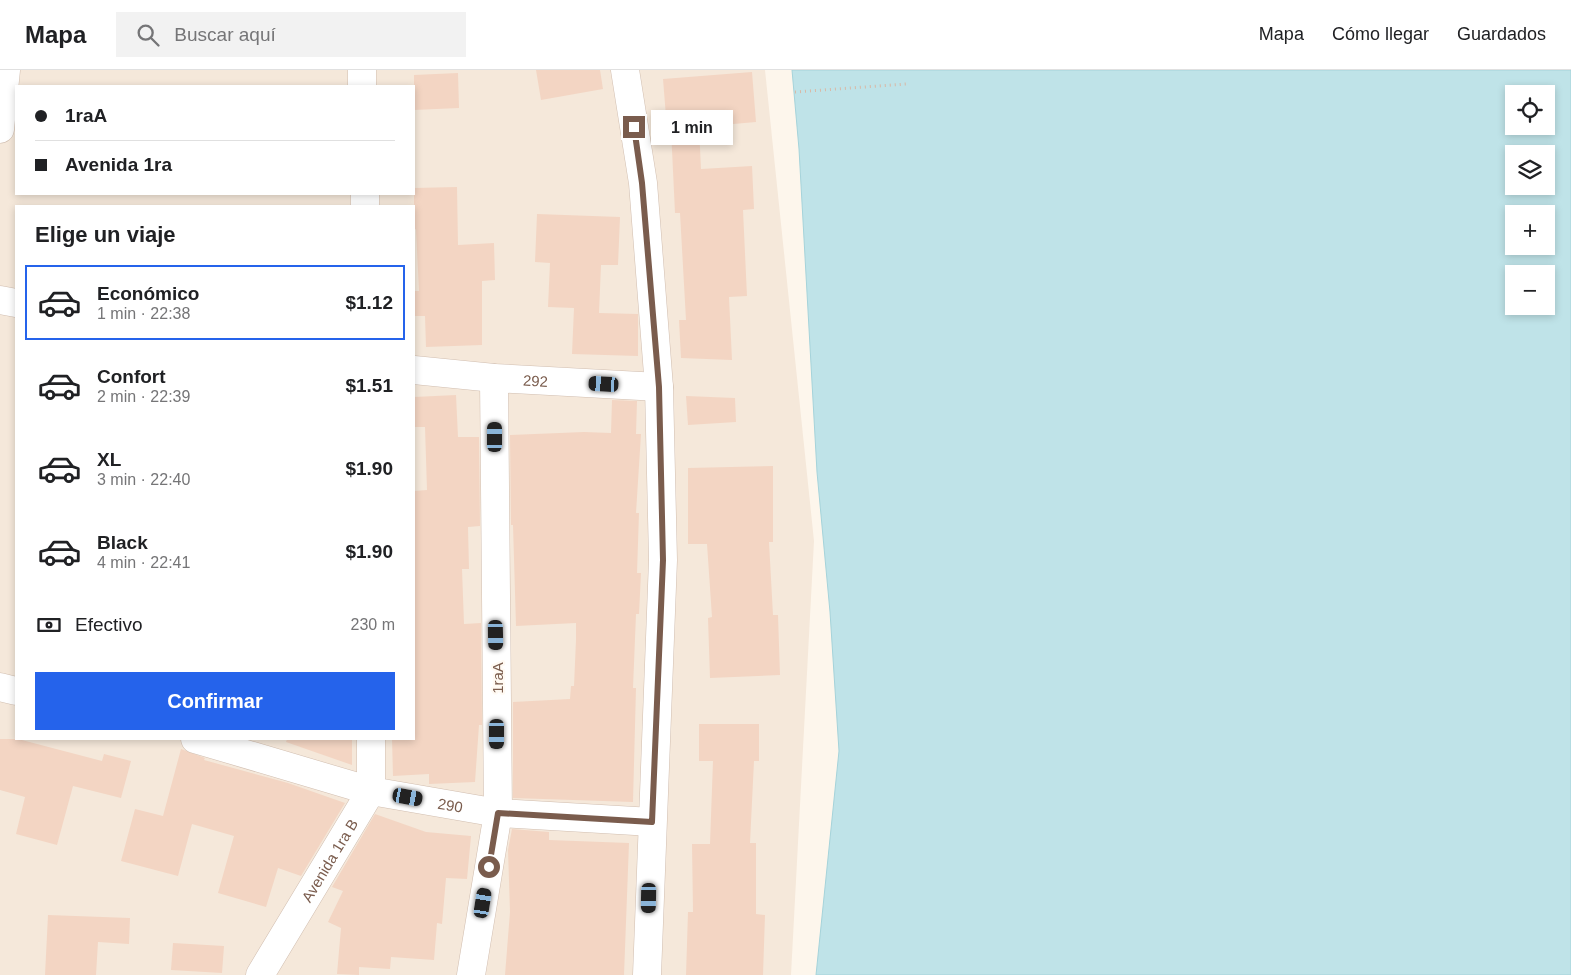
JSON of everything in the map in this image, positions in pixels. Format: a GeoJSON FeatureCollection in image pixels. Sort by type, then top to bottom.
{"type":"FeatureCollection","features":[{"type":"Feature","properties":{"kind":"street"},"geometry":{"type":"LineString","coordinates":[[0,129],[6,70]]}},
{"type":"Feature","properties":{"kind":"street"},"geometry":{"type":"LineString","coordinates":[[362,70],[362,85]]}},
{"type":"Feature","properties":{"kind":"street"},"geometry":{"type":"LineString","coordinates":[[625,70],[642,183],[659,387],[663,560],[647,975]]}},
{"type":"Feature","properties":{"kind":"street"},"geometry":{"type":"LineString","coordinates":[[0,300],[15,303]]}},
{"type":"Feature","properties":{"kind":"street","name":"292"},"geometry":{"type":"LineString","coordinates":[[415,370],[494,378],[659,387]]}},
{"type":"Feature","properties":{"kind":"street","name":"1raA"},"geometry":{"type":"LineString","coordinates":[[470,975],[498,813],[494,378]]}},
{"type":"Feature","properties":{"kind":"street"},"geometry":{"type":"LineString","coordinates":[[0,687],[15,691]]}},
{"type":"Feature","properties":{"kind":"street","name":"290"},"geometry":{"type":"LineString","coordinates":[[199,740],[371,791],[498,813],[652,822]]}},
{"type":"Feature","properties":{"kind":"street"},"geometry":{"type":"LineString","coordinates":[[371,740],[371,791]]}},
{"type":"Feature","properties":{"kind":"street","name":"Avenida 1ra B"},"geometry":{"type":"LineString","coordinates":[[260,975],[371,791]]}},
{"type":"Feature","properties":{"kind":"path"},"geometry":{"type":"LineString","coordinates":[[795,92],[906,84]]}},
{"type":"Feature","properties":{"kind":"shaded area"},"geometry":{"type":"Polygon","coordinates":[[[0,70],[765,70],[814,541],[791,975],[0,975],[0,70]]]}},
{"type":"Feature","properties":{"kind":"water"},"geometry":{"type":"Polygon","coordinates":[[[792,70],[1571,70],[1571,975],[816,975],[839,751],[830,612],[817,472],[799,149],[792,70]]]}},
{"type":"Feature","properties":{"kind":"building"},"geometry":{"type":"Polygon","coordinates":[[[536,70],[600,70],[603,89],[541,100],[536,70]]]}},
{"type":"Feature","properties":{"kind":"building"},"geometry":{"type":"Polygon","coordinates":[[[752,72],[756,122],[699,127],[701,169],[752,166],[754,209],[743,210],[747,296],[729,297],[732,360],[681,358],[679,320],[686,320],[680,213],[675,213],[671,129],[667,129],[663,79],[752,72]]]}},
{"type":"Feature","properties":{"kind":"building"},"geometry":{"type":"Polygon","coordinates":[[[458,73],[459,108],[415,110],[414,75],[458,73]]]}},
{"type":"Feature","properties":{"kind":"building"},"geometry":{"type":"Polygon","coordinates":[[[457,187],[458,245],[494,243],[495,280],[482,281],[482,345],[426,347],[425,316],[415,316],[415,291],[419,291],[414,205],[415,188],[457,187]]]}},
{"type":"Feature","properties":{"kind":"building"},"geometry":{"type":"Polygon","coordinates":[[[537,214],[620,217],[618,265],[601,265],[599,313],[638,314],[638,356],[572,354],[574,308],[548,307],[550,263],[535,262],[537,214]]]}},
{"type":"Feature","properties":{"kind":"building"},"geometry":{"type":"Polygon","coordinates":[[[456,395],[458,437],[479,437],[480,526],[468,527],[469,569],[462,569],[464,624],[481,623],[482,725],[479,725],[475,782],[429,784],[429,774],[393,776],[392,740],[415,740],[415,491],[427,490],[425,427],[415,427],[415,397],[456,395]]]}},
{"type":"Feature","properties":{"kind":"building"},"geometry":{"type":"Polygon","coordinates":[[[686,396],[735,398],[736,422],[688,425],[686,396]]]}},
{"type":"Feature","properties":{"kind":"building"},"geometry":{"type":"Polygon","coordinates":[[[612,400],[637,401],[636,434],[641,434],[636,513],[639,513],[637,573],[641,573],[639,614],[636,614],[633,688],[636,688],[633,802],[513,798],[513,702],[570,699],[571,686],[574,686],[576,623],[516,626],[513,525],[511,525],[510,435],[584,432],[611,433],[612,400]]]}},
{"type":"Feature","properties":{"kind":"building"},"geometry":{"type":"Polygon","coordinates":[[[773,466],[773,542],[769,542],[773,615],[778,615],[780,675],[710,678],[708,618],[712,617],[707,544],[688,544],[688,468],[773,466]]]}},
{"type":"Feature","properties":{"kind":"building"},"geometry":{"type":"Polygon","coordinates":[[[699,724],[759,724],[759,761],[754,761],[750,843],[756,843],[756,914],[765,915],[763,975],[686,975],[688,912],[693,912],[692,844],[710,844],[713,761],[699,761],[699,724]]]}},
{"type":"Feature","properties":{"kind":"building"},"geometry":{"type":"Polygon","coordinates":[[[0,739],[22,740],[102,761],[104,754],[131,761],[121,798],[73,786],[57,845],[16,834],[25,797],[0,790],[0,739]]]}},
{"type":"Feature","properties":{"kind":"building"},"geometry":{"type":"Polygon","coordinates":[[[287,740],[352,740],[352,765],[286,742],[287,740]]]}},
{"type":"Feature","properties":{"kind":"building"},"geometry":{"type":"Polygon","coordinates":[[[181,749],[205,758],[204,760],[288,783],[345,803],[301,876],[278,868],[266,907],[218,893],[234,836],[192,824],[178,876],[121,861],[135,809],[163,816],[181,749]]]}},
{"type":"Feature","properties":{"kind":"building"},"geometry":{"type":"Polygon","coordinates":[[[375,814],[426,832],[471,836],[467,879],[446,878],[442,924],[437,923],[434,960],[391,957],[390,969],[359,967],[359,975],[337,974],[341,928],[328,922],[343,891],[332,887],[375,814]]]}},
{"type":"Feature","properties":{"kind":"building"},"geometry":{"type":"Polygon","coordinates":[[[512,829],[549,832],[549,840],[629,843],[624,975],[505,975],[510,912],[508,850],[512,829]]]}},
{"type":"Feature","properties":{"kind":"building"},"geometry":{"type":"Polygon","coordinates":[[[48,915],[130,918],[129,944],[98,942],[96,975],[45,975],[48,915]]]}},
{"type":"Feature","properties":{"kind":"building"},"geometry":{"type":"Polygon","coordinates":[[[173,943],[224,946],[222,973],[171,970],[173,943]]]}},
{"type":"Feature","properties":{"kind":"route"},"geometry":{"type":"LineString","coordinates":[[489,867],[498,813],[652,822],[663,560],[659,387],[642,183],[634,127]]}}]}
